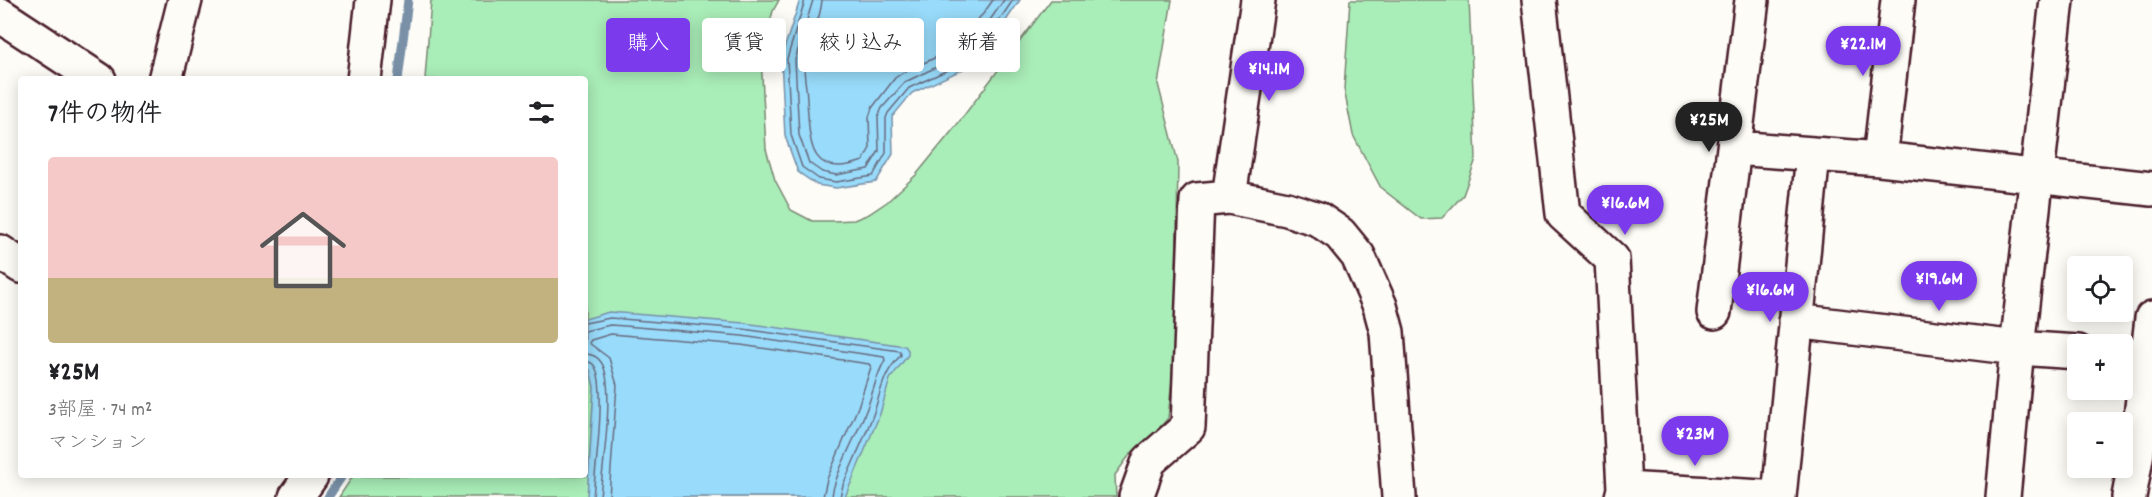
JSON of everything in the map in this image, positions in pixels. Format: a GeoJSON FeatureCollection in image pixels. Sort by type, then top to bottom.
{"type":"FeatureCollection","features":[{"type":"Feature","properties":{"kind":"street"},"geometry":{"type":"LineString","coordinates":[[166,76],[185,0]]}},
{"type":"Feature","properties":{"kind":"street"},"geometry":{"type":"LineString","coordinates":[[364,76],[373,0]]}},
{"type":"Feature","properties":{"kind":"street"},"geometry":{"type":"LineString","coordinates":[[1229,197],[1258,0]]}},
{"type":"Feature","properties":{"kind":"street"},"geometry":{"type":"LineString","coordinates":[[1539,0],[1563,214],[1612,259],[1623,493],[1762,497]]}},
{"type":"Feature","properties":{"kind":"street"},"geometry":{"type":"LineString","coordinates":[[1714,312],[1752,0]]}},
{"type":"Feature","properties":{"kind":"street"},"geometry":{"type":"LineString","coordinates":[[1880,159],[1898,0]]}},
{"type":"Feature","properties":{"kind":"street"},"geometry":{"type":"LineString","coordinates":[[2003,497],[2017,348],[2057,0]]}},
{"type":"Feature","properties":{"kind":"street"},"geometry":{"type":"LineString","coordinates":[[0,15],[93,76]]}},
{"type":"Feature","properties":{"kind":"street"},"geometry":{"type":"LineString","coordinates":[[1735,148],[1880,159],[2152,189]]}},
{"type":"Feature","properties":{"kind":"street"},"geometry":{"type":"LineString","coordinates":[[1779,497],[1813,154]]}},
{"type":"Feature","properties":{"kind":"street"},"geometry":{"type":"LineString","coordinates":[[1136,497],[1149,461],[1188,427],[1197,200],[1229,197],[1287,209],[1318,219],[1340,234],[1358,256],[1380,306],[1388,332],[1399,497]]}},
{"type":"Feature","properties":{"kind":"street"},"geometry":{"type":"LineString","coordinates":[[0,252],[18,264]]}},
{"type":"Feature","properties":{"kind":"street"},"geometry":{"type":"LineString","coordinates":[[2129,497],[2144,452],[2135,356],[2152,318]]}},
{"type":"Feature","properties":{"kind":"street"},"geometry":{"type":"LineString","coordinates":[[1796,321],[2017,348],[2067,351]]}},
{"type":"Feature","properties":{"kind":"green space"},"geometry":{"type":"Polygon","coordinates":[[[431,0],[779,0],[771,18],[702,18],[702,72],[762,72],[766,149],[775,180],[791,210],[812,221],[854,220],[869,214],[887,202],[916,175],[997,72],[1020,72],[1020,41],[1051,0],[1172,0],[1158,84],[1178,162],[1175,352],[1168,418],[1151,438],[1131,453],[1115,475],[1116,497],[339,497],[352,478],[588,478],[588,76],[425,76],[431,0]]]}},
{"type":"Feature","properties":{"kind":"green space"},"geometry":{"type":"Polygon","coordinates":[[[1350,0],[1469,0],[1476,159],[1463,195],[1442,218],[1421,219],[1381,188],[1353,135],[1344,89],[1350,0]]]}},
{"type":"Feature","properties":{"kind":"water"},"geometry":{"type":"Polygon","coordinates":[[[800,0],[1020,0],[1008,18],[936,18],[936,72],[957,72],[912,93],[892,117],[893,154],[876,182],[836,188],[817,185],[798,172],[785,136],[782,72],[786,72],[786,43],[800,0]]]}},
{"type":"Feature","properties":{"kind":"water"},"geometry":{"type":"Polygon","coordinates":[[[609,312],[744,323],[905,346],[908,355],[890,379],[880,414],[845,497],[587,497],[594,387],[588,368],[588,318],[609,312]]]}},
{"type":"Feature","properties":{"kind":"waterway"},"geometry":{"type":"LineString","coordinates":[[398,76],[408,0]]}},
{"type":"Feature","properties":{"kind":"waterway"},"geometry":{"type":"LineString","coordinates":[[328,497],[341,478]]}}]}
